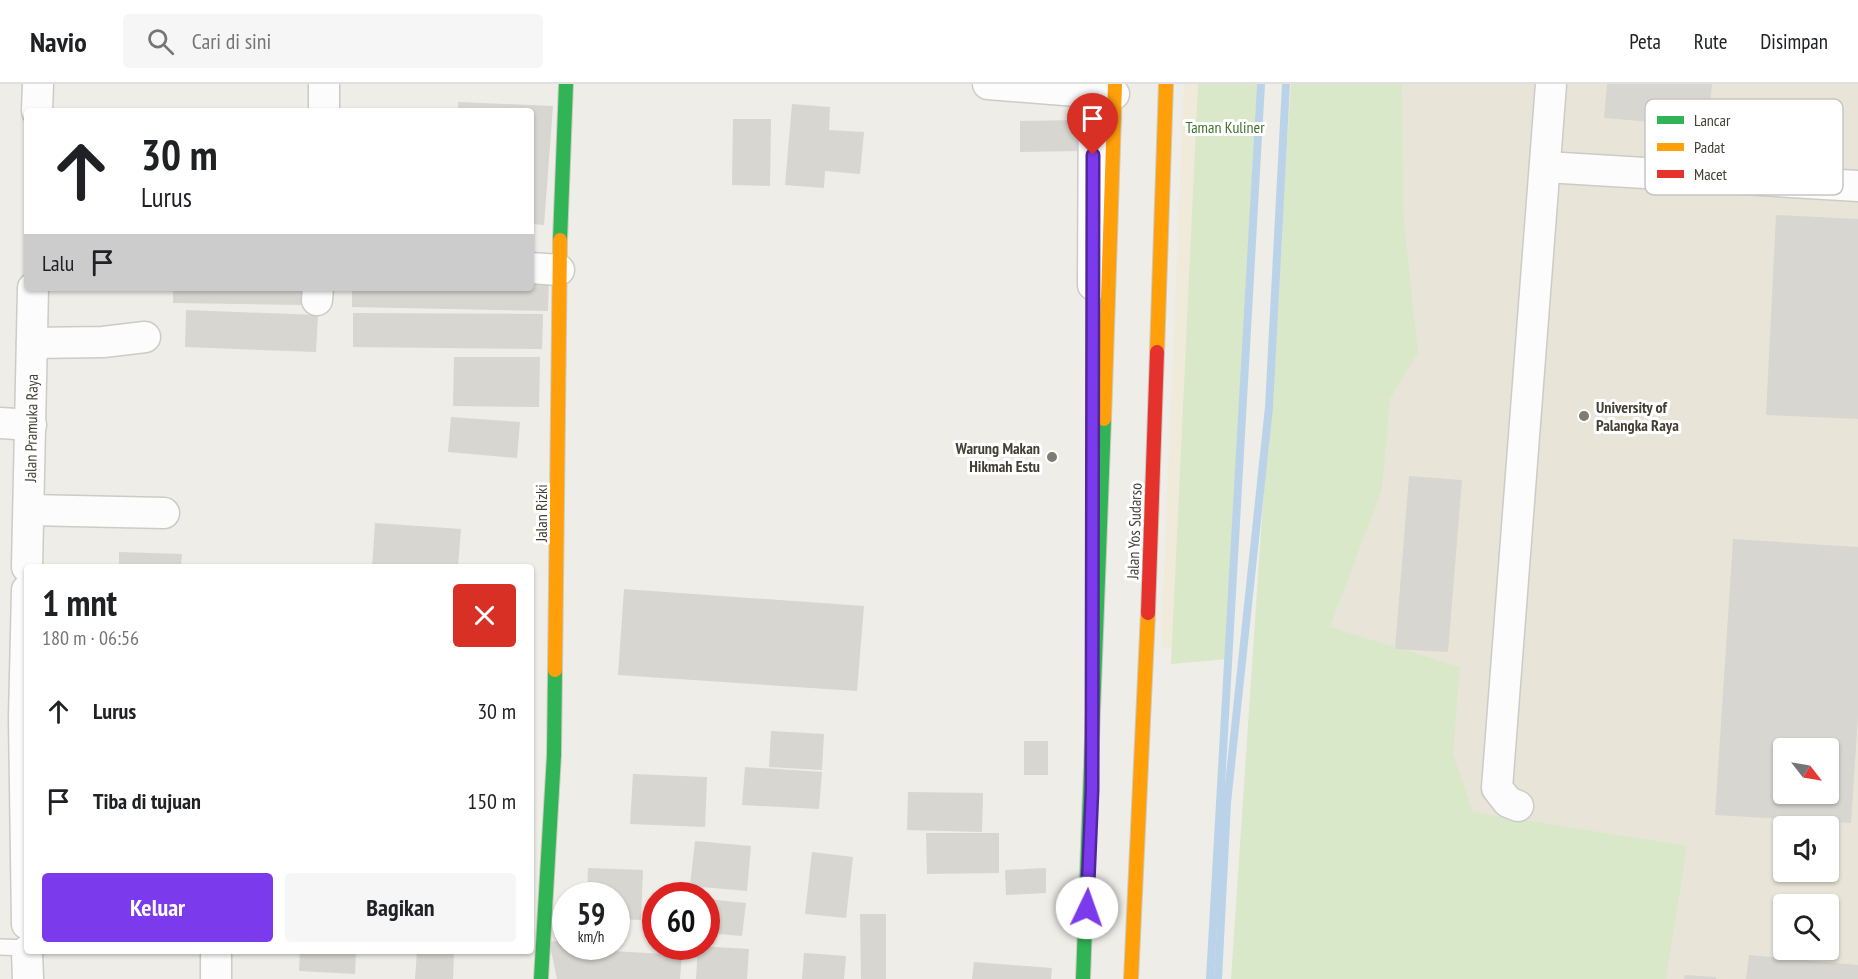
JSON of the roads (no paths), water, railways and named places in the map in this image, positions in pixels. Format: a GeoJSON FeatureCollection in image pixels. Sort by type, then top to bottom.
{"type":"FeatureCollection","features":[{"type":"Feature","properties":{"kind":"main road","name":"Jalan Rizki"},"geometry":{"type":"LineString","coordinates":[[541,979],[554,755],[545,269],[566,84]]}},
{"type":"Feature","properties":{"kind":"main road","name":"Jalan Yos Sudarso"},"geometry":{"type":"LineString","coordinates":[[1131,979],[1166,84]]}},
{"type":"Feature","properties":{"kind":"main road","name":"Jalan Yos Sudarso"},"geometry":{"type":"LineString","coordinates":[[1083,979],[1092,790],[1101,687],[1108,87]]}},
{"type":"Feature","properties":{"kind":"main road"},"geometry":{"type":"LineString","coordinates":[[1126,689],[1144,691]]}},
{"type":"Feature","properties":{"kind":"street"},"geometry":{"type":"LineString","coordinates":[[37,108],[38,84]]}},
{"type":"Feature","properties":{"kind":"street"},"geometry":{"type":"LineString","coordinates":[[324,84],[324,108]]}},
{"type":"Feature","properties":{"kind":"street"},"geometry":{"type":"LineString","coordinates":[[988,84],[1108,87],[1092,790]]}},
{"type":"Feature","properties":{"kind":"street"},"geometry":{"type":"LineString","coordinates":[[1518,806],[1508,802],[1497,788],[1551,84]]}},
{"type":"Feature","properties":{"kind":"street"},"geometry":{"type":"LineString","coordinates":[[1546,167],[1645,173]]}},
{"type":"Feature","properties":{"kind":"street"},"geometry":{"type":"LineString","coordinates":[[1843,185],[1858,186]]}},
{"type":"Feature","properties":{"kind":"street","name":"Jalan Pramuka Raya"},"geometry":{"type":"LineString","coordinates":[[27,564],[33,291]]}},
{"type":"Feature","properties":{"kind":"street"},"geometry":{"type":"LineString","coordinates":[[32,343],[103,342],[145,337]]}},
{"type":"Feature","properties":{"kind":"street"},"geometry":{"type":"LineString","coordinates":[[0,423],[30,425]]}},
{"type":"Feature","properties":{"kind":"street"},"geometry":{"type":"LineString","coordinates":[[29,510],[164,513]]}},
{"type":"Feature","properties":{"kind":"street"},"geometry":{"type":"LineString","coordinates":[[24,634],[19,707],[24,843]]}},
{"type":"Feature","properties":{"kind":"street"},"geometry":{"type":"LineString","coordinates":[[27,954],[28,979]]}},
{"type":"Feature","properties":{"kind":"street"},"geometry":{"type":"LineString","coordinates":[[216,954],[216,979]]}},
{"type":"Feature","properties":{"kind":"lane"},"geometry":{"type":"LineString","coordinates":[[0,947],[24,950]]}},
{"type":"Feature","properties":{"kind":"waterway"},"geometry":{"type":"LineString","coordinates":[[1210,979],[1261,84]]}},
{"type":"Feature","properties":{"kind":"waterway"},"geometry":{"type":"LineString","coordinates":[[1218,979],[1227,803],[1269,407],[1286,84]]}},
{"type":"Feature","properties":{"kind":"place","name":"University of Palangka Raya"},"geometry":{"type":"Point","coordinates":[1584,416]}},
{"type":"Feature","properties":{"kind":"place","name":"Warung Makan Hikmah Estu"},"geometry":{"type":"Point","coordinates":[1052,457]}},
{"type":"Feature","properties":{"kind":"park label","name":"Taman Kuliner"},"geometry":{"type":"Point","coordinates":[1225,127]}}]}
